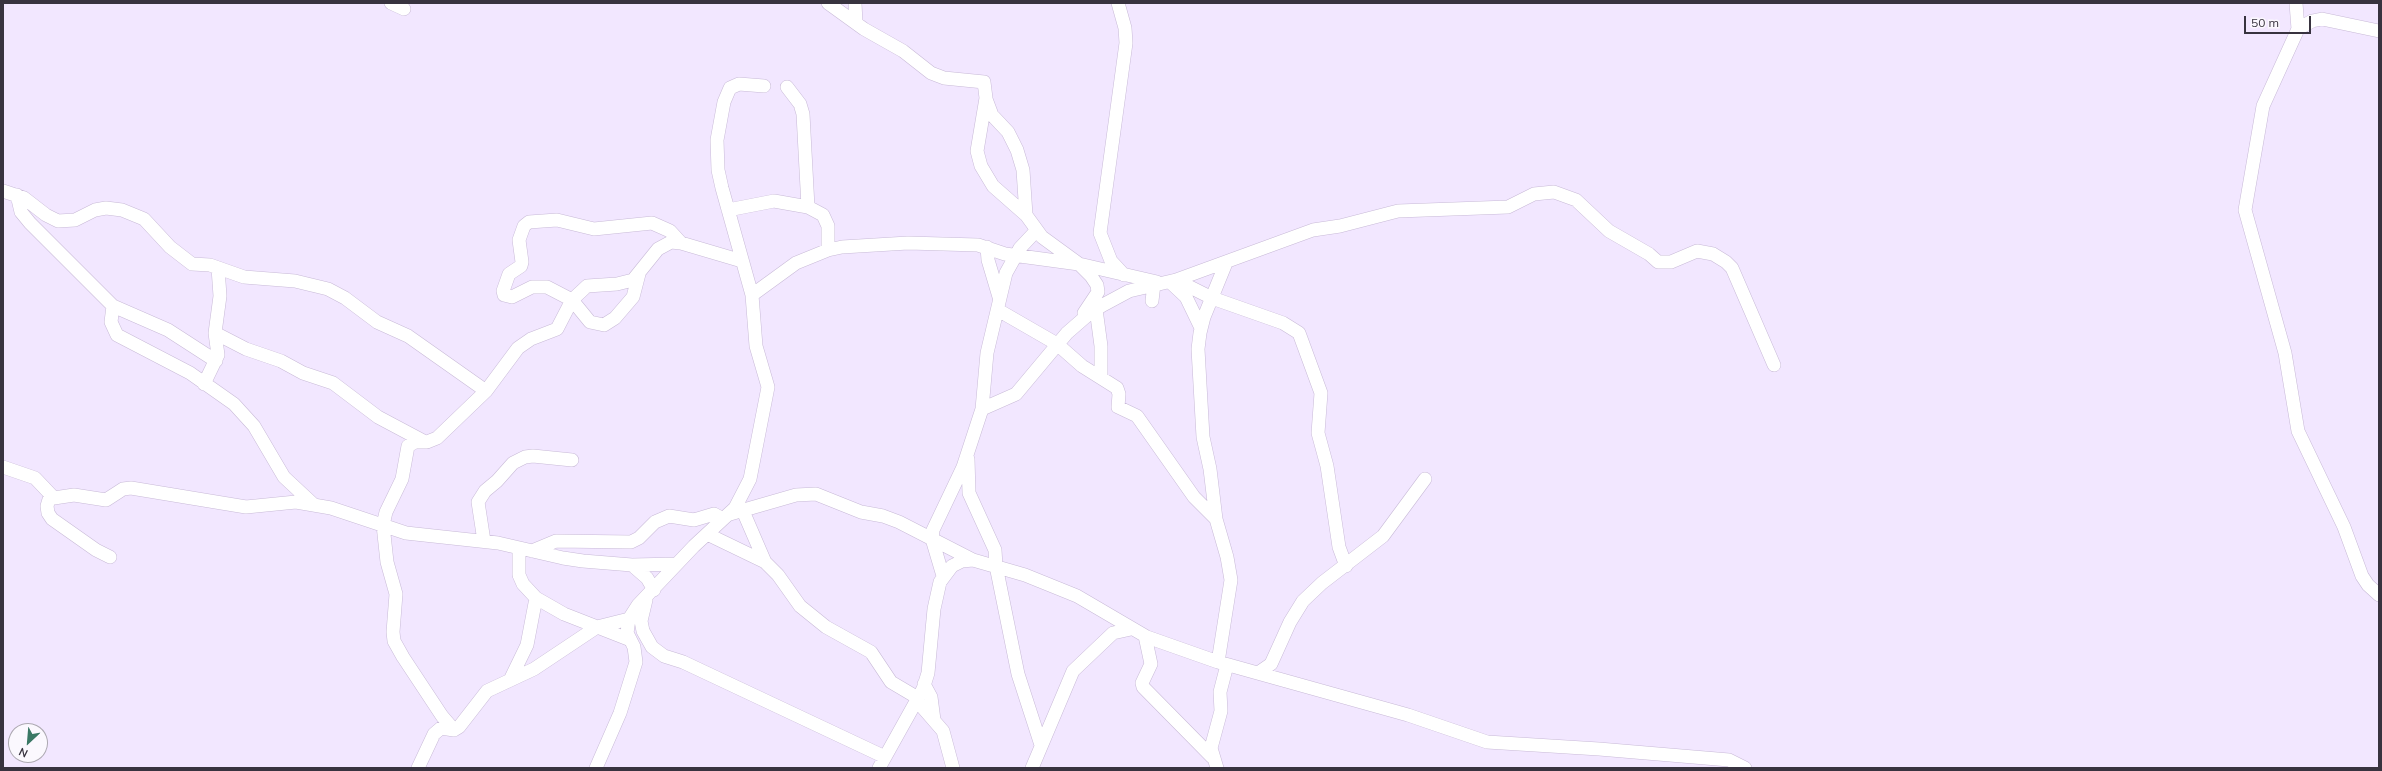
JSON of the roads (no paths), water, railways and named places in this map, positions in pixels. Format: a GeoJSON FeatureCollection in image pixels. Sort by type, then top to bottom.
{"type":"FeatureCollection","features":[{"type":"Feature","properties":{"kind":"street"},"geometry":{"type":"LineString","coordinates":[[391,3],[404,9]]}},
{"type":"Feature","properties":{"kind":"street"},"geometry":{"type":"LineString","coordinates":[[828,3],[853,10],[931,73],[944,78],[984,82],[986,98],[992,115],[1008,132],[1017,150],[1023,170],[1026,215]]}},
{"type":"Feature","properties":{"kind":"street"},"geometry":{"type":"LineString","coordinates":[[1080,321],[1098,292],[1110,266],[1100,232],[1126,43],[1125,28],[1118,3]]}},
{"type":"Feature","properties":{"kind":"street"},"geometry":{"type":"LineString","coordinates":[[2296,3],[2298,29],[2263,106],[2245,210],[2285,352],[2298,432],[2344,527],[2362,576],[2379,595]]}},
{"type":"Feature","properties":{"kind":"street"},"geometry":{"type":"LineString","coordinates":[[2298,29],[2312,21],[2322,19],[2379,31]]}},
{"type":"Feature","properties":{"kind":"street"},"geometry":{"type":"LineString","coordinates":[[732,515],[750,479],[768,387],[756,346],[752,295],[718,170],[717,151],[724,102],[732,86],[740,84],[764,86]]}},
{"type":"Feature","properties":{"kind":"street"},"geometry":{"type":"LineString","coordinates":[[787,87],[800,104],[802,114],[808,207]]}},
{"type":"Feature","properties":{"kind":"street"},"geometry":{"type":"LineString","coordinates":[[986,98],[978,136],[977,151],[980,166],[998,192],[1026,215],[1036,231],[1053,246],[1079,264],[1097,285],[1098,292],[1096,309],[1101,346],[1101,377]]}},
{"type":"Feature","properties":{"kind":"street"},"geometry":{"type":"LineString","coordinates":[[3,191],[34,204],[46,215],[58,221],[75,220],[95,210],[106,208],[135,214],[144,220],[170,247],[192,264],[205,264],[244,277],[301,282],[328,289],[345,298],[377,322],[408,336],[486,391]]}},
{"type":"Feature","properties":{"kind":"street"},"geometry":{"type":"LineString","coordinates":[[982,409],[999,403],[1016,394],[1057,344],[1080,321],[1096,309],[1130,291],[1226,263],[1313,230],[1340,226],[1398,211],[1508,207],[1534,194],[1554,192],[1576,200],[1609,231],[1649,254],[1658,262],[1672,262],[1697,251],[1721,258],[1732,268],[1774,365]]}},
{"type":"Feature","properties":{"kind":"street"},"geometry":{"type":"LineString","coordinates":[[17,196],[21,212],[30,223],[113,306],[168,330],[216,361]]}},
{"type":"Feature","properties":{"kind":"street"},"geometry":{"type":"LineString","coordinates":[[728,210],[774,201],[808,207],[822,215],[828,226],[828,250]]}},
{"type":"Feature","properties":{"kind":"street"},"geometry":{"type":"LineString","coordinates":[[639,274],[633,297],[615,318],[604,325],[590,322],[572,300],[559,292],[540,286],[532,287],[512,297],[504,295],[504,283],[509,274],[520,266],[522,262],[519,240],[524,226],[529,222],[558,220],[594,229],[652,223],[670,231],[681,243]]}},
{"type":"Feature","properties":{"kind":"street"},"geometry":{"type":"LineString","coordinates":[[943,576],[932,539],[937,517],[961,472],[982,409],[987,353],[1001,307],[1006,272],[1015,255],[1036,231]]}},
{"type":"Feature","properties":{"kind":"street"},"geometry":{"type":"LineString","coordinates":[[407,448],[415,442],[427,442],[437,438],[486,391],[518,348],[531,339],[557,329],[572,300],[587,286],[626,282],[639,274],[658,249],[671,242],[681,243],[742,261]]}},
{"type":"Feature","properties":{"kind":"street"},"geometry":{"type":"LineString","coordinates":[[752,295],[796,263],[828,250],[842,247],[908,243],[971,244],[987,247],[1002,254],[1079,264],[1110,266],[1124,274],[1165,282],[1289,326],[1297,330],[1302,338],[1321,393],[1318,433],[1327,466],[1338,547],[1346,566]]}},
{"type":"Feature","properties":{"kind":"street"},"geometry":{"type":"LineString","coordinates":[[987,247],[988,260],[1001,307],[1057,344],[1082,366],[1117,388],[1119,394],[1118,407],[1137,416],[1194,497],[1216,519]]}},
{"type":"Feature","properties":{"kind":"street"},"geometry":{"type":"LineString","coordinates":[[1215,763],[1211,748],[1221,711],[1220,692],[1231,580],[1227,557],[1216,519],[1203,437],[1198,349],[1201,328],[1226,263]]}},
{"type":"Feature","properties":{"kind":"street"},"geometry":{"type":"LineString","coordinates":[[204,384],[218,355],[215,333],[220,296],[218,268]]}},
{"type":"Feature","properties":{"kind":"street"},"geometry":{"type":"LineString","coordinates":[[1152,301],[1165,282]]}},
{"type":"Feature","properties":{"kind":"street"},"geometry":{"type":"LineString","coordinates":[[1165,282],[1186,297],[1201,328]]}},
{"type":"Feature","properties":{"kind":"street"},"geometry":{"type":"LineString","coordinates":[[113,306],[111,322],[118,335],[190,373],[234,404],[245,415],[284,477],[314,504]]}},
{"type":"Feature","properties":{"kind":"street"},"geometry":{"type":"LineString","coordinates":[[215,333],[240,347],[281,361],[303,373],[333,383],[373,413],[401,430],[427,442]]}},
{"type":"Feature","properties":{"kind":"street"},"geometry":{"type":"LineString","coordinates":[[401,430],[407,448],[402,479],[386,512],[383,525],[387,562],[396,594],[393,632],[394,641],[434,705],[454,730]]}},
{"type":"Feature","properties":{"kind":"street"},"geometry":{"type":"LineString","coordinates":[[968,451],[970,493],[977,513],[992,540],[1018,674],[1041,745]]}},
{"type":"Feature","properties":{"kind":"street"},"geometry":{"type":"LineString","coordinates":[[484,540],[478,502],[485,491],[497,481],[513,463],[525,457],[533,456],[572,460]]}},
{"type":"Feature","properties":{"kind":"street"},"geometry":{"type":"LineString","coordinates":[[3,467],[35,478],[43,485],[50,496],[58,498],[74,495],[106,500],[123,489],[131,488],[246,507],[260,507],[285,502],[314,504],[348,513],[406,533],[484,540],[563,558],[632,565],[677,564]]}},
{"type":"Feature","properties":{"kind":"street"},"geometry":{"type":"LineString","coordinates":[[1258,673],[1271,664],[1298,607],[1311,592],[1346,566],[1386,533],[1425,479]]}},
{"type":"Feature","properties":{"kind":"street"},"geometry":{"type":"LineString","coordinates":[[596,768],[620,713],[636,662],[634,647],[628,639],[626,629],[629,619],[677,564],[707,534],[732,515],[796,495],[813,493],[861,512],[883,516],[973,560],[996,566],[1076,596],[1145,636],[1223,663],[1408,715],[1487,742],[1599,749],[1729,760],[1745,768]]}},
{"type":"Feature","properties":{"kind":"street"},"geometry":{"type":"LineString","coordinates":[[50,496],[47,506],[48,513],[52,519],[96,550],[110,556]]}},
{"type":"Feature","properties":{"kind":"street"},"geometry":{"type":"LineString","coordinates":[[532,551],[556,542],[631,542],[639,538],[655,522],[670,516],[694,520],[714,514],[732,515]]}},
{"type":"Feature","properties":{"kind":"street"},"geometry":{"type":"LineString","coordinates":[[732,515],[765,562],[778,575],[800,606],[826,627],[871,652],[891,682],[918,699],[943,731],[953,768]]}},
{"type":"Feature","properties":{"kind":"street"},"geometry":{"type":"LineString","coordinates":[[707,534],[765,562]]}},
{"type":"Feature","properties":{"kind":"street"},"geometry":{"type":"LineString","coordinates":[[519,548],[519,575],[523,584],[536,598],[564,614],[628,639]]}},
{"type":"Feature","properties":{"kind":"street"},"geometry":{"type":"LineString","coordinates":[[632,565],[647,578],[651,593],[642,611],[643,631],[652,647],[664,656],[683,662],[882,762],[918,699],[924,684],[929,666],[937,593],[943,576],[952,566],[962,561],[973,560]]}},
{"type":"Feature","properties":{"kind":"street"},"geometry":{"type":"LineString","coordinates":[[511,678],[527,645],[536,598]]}},
{"type":"Feature","properties":{"kind":"street"},"geometry":{"type":"LineString","coordinates":[[454,730],[487,691],[511,678],[534,669],[596,627],[629,619]]}},
{"type":"Feature","properties":{"kind":"street"},"geometry":{"type":"LineString","coordinates":[[1032,768],[1073,670],[1113,633],[1131,629]]}},
{"type":"Feature","properties":{"kind":"street"},"geometry":{"type":"LineString","coordinates":[[1145,636],[1151,664],[1142,683],[1143,687],[1215,763]]}},
{"type":"Feature","properties":{"kind":"street"},"geometry":{"type":"LineString","coordinates":[[924,684],[931,698],[934,720]]}},
{"type":"Feature","properties":{"kind":"street"},"geometry":{"type":"LineString","coordinates":[[418,768],[438,730],[441,728],[454,730]]}}]}
